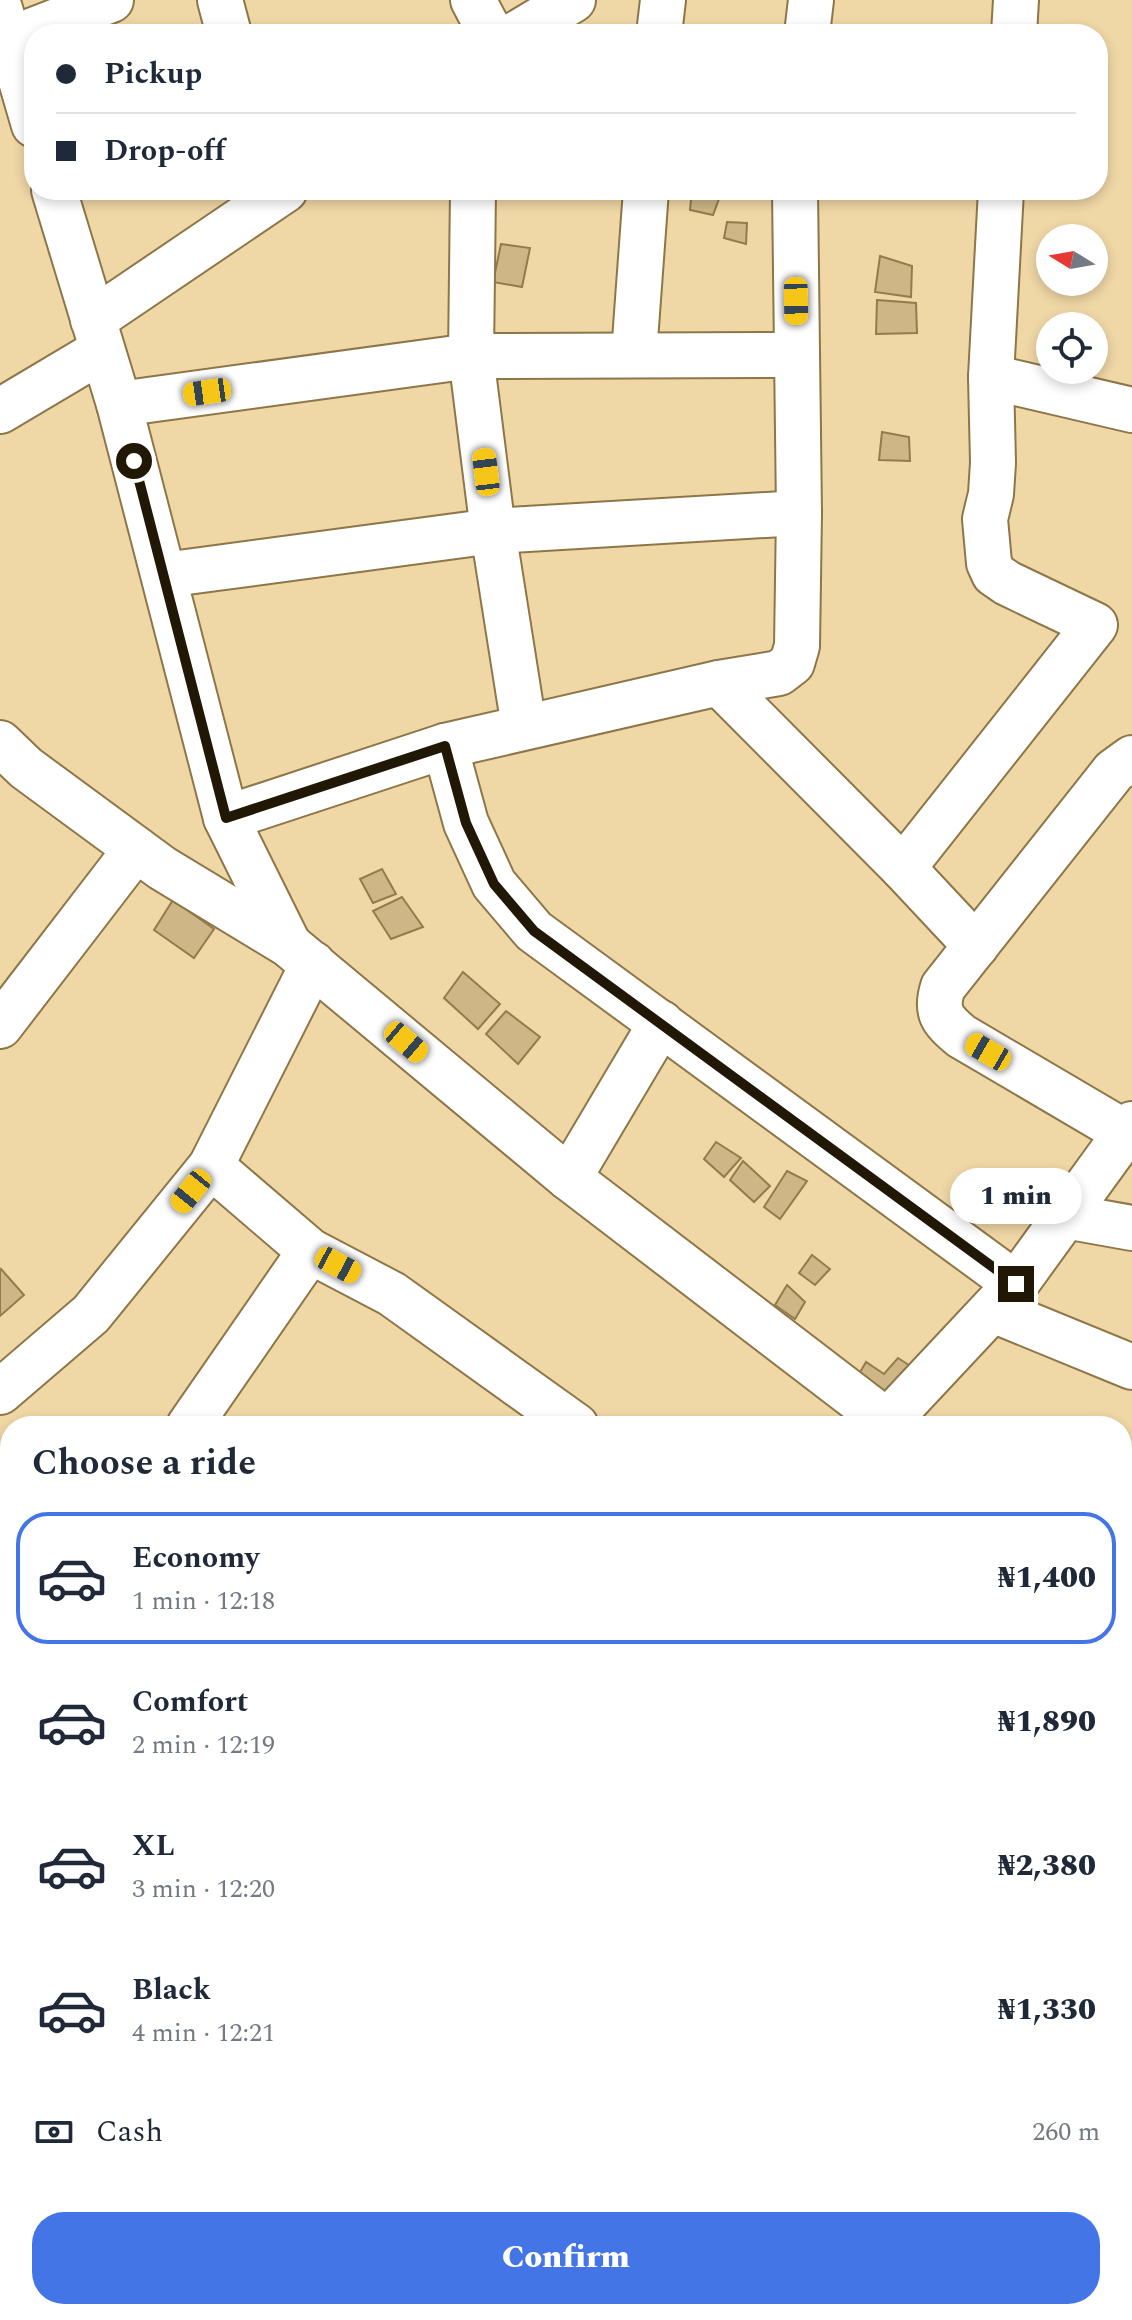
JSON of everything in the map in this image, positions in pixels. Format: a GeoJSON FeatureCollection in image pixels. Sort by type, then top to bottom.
{"type":"FeatureCollection","features":[{"type":"Feature","properties":{"kind":"street"},"geometry":{"type":"LineString","coordinates":[[25,24],[111,0]]}},
{"type":"Feature","properties":{"kind":"street"},"geometry":{"type":"LineString","coordinates":[[220,0],[226,24]]}},
{"type":"Feature","properties":{"kind":"street"},"geometry":{"type":"LineString","coordinates":[[473,0],[486,24]]}},
{"type":"Feature","properties":{"kind":"street"},"geometry":{"type":"LineString","coordinates":[[533,24],[573,0]]}},
{"type":"Feature","properties":{"kind":"street"},"geometry":{"type":"LineString","coordinates":[[660,24],[663,0]]}},
{"type":"Feature","properties":{"kind":"street"},"geometry":{"type":"LineString","coordinates":[[808,24],[811,0]]}},
{"type":"Feature","properties":{"kind":"street"},"geometry":{"type":"LineString","coordinates":[[1015,24],[1016,0]]}},
{"type":"Feature","properties":{"kind":"street"},"geometry":{"type":"LineString","coordinates":[[24,24],[3,30],[24,94]]}},
{"type":"Feature","properties":{"kind":"street"},"geometry":{"type":"LineString","coordinates":[[57,200],[119,404],[226,818],[301,955]]}},
{"type":"Feature","properties":{"kind":"street"},"geometry":{"type":"LineString","coordinates":[[0,411],[270,200]]}},
{"type":"Feature","properties":{"kind":"street"},"geometry":{"type":"LineString","coordinates":[[473,200],[471,356],[493,531],[524,727]]}},
{"type":"Feature","properties":{"kind":"street"},"geometry":{"type":"LineString","coordinates":[[634,354],[645,200]]}},
{"type":"Feature","properties":{"kind":"street"},"geometry":{"type":"LineString","coordinates":[[226,818],[445,746],[719,683],[779,673],[792,663],[797,646],[799,513],[795,200]]}},
{"type":"Feature","properties":{"kind":"street"},"geometry":{"type":"LineString","coordinates":[[903,868],[1095,625],[1007,583],[994,574],[989,563],[985,519],[991,494],[993,463],[991,377],[1000,200]]}},
{"type":"Feature","properties":{"kind":"street"},"geometry":{"type":"LineString","coordinates":[[119,404],[471,356],[797,355]]}},
{"type":"Feature","properties":{"kind":"street"},"geometry":{"type":"LineString","coordinates":[[991,377],[1132,410]]}},
{"type":"Feature","properties":{"kind":"street"},"geometry":{"type":"LineString","coordinates":[[164,575],[493,531],[799,513]]}},
{"type":"Feature","properties":{"kind":"street"},"geometry":{"type":"LineString","coordinates":[[719,683],[976,946]]}},
{"type":"Feature","properties":{"kind":"street"},"geometry":{"type":"LineString","coordinates":[[445,746],[466,823],[494,884],[534,931],[661,1023],[1004,1297],[1132,1367]]}},
{"type":"Feature","properties":{"kind":"street"},"geometry":{"type":"LineString","coordinates":[[3,751],[162,868],[301,955],[569,1178],[875,1416]]}},
{"type":"Feature","properties":{"kind":"street"},"geometry":{"type":"LineString","coordinates":[[895,1416],[1004,1297],[1129,1129],[961,1036],[946,1023],[940,1012],[939,1000],[943,987],[1114,771],[1132,758]]}},
{"type":"Feature","properties":{"kind":"street"},"geometry":{"type":"LineString","coordinates":[[0,1026],[136,849]]}},
{"type":"Feature","properties":{"kind":"street"},"geometry":{"type":"LineString","coordinates":[[0,1392],[91,1314],[211,1166],[301,955]]}},
{"type":"Feature","properties":{"kind":"street"},"geometry":{"type":"LineString","coordinates":[[569,1178],[661,1023]]}},
{"type":"Feature","properties":{"kind":"street"},"geometry":{"type":"LineString","coordinates":[[211,1166],[310,1251],[392,1294],[562,1416]]}},
{"type":"Feature","properties":{"kind":"street"},"geometry":{"type":"LineString","coordinates":[[1065,1216],[1132,1228]]}},
{"type":"Feature","properties":{"kind":"street"},"geometry":{"type":"LineString","coordinates":[[196,1416],[310,1251]]}},
{"type":"Feature","properties":{"kind":"building"},"geometry":{"type":"Polygon","coordinates":[[[691,200],[719,200],[713,215],[690,210],[691,200]]]}},
{"type":"Feature","properties":{"kind":"building"},"geometry":{"type":"Polygon","coordinates":[[[727,222],[747,223],[746,244],[724,238],[727,222]]]}},
{"type":"Feature","properties":{"kind":"building"},"geometry":{"type":"Polygon","coordinates":[[[501,244],[530,248],[522,287],[493,282],[501,244]]]}},
{"type":"Feature","properties":{"kind":"building"},"geometry":{"type":"Polygon","coordinates":[[[880,256],[912,266],[911,297],[875,292],[880,256]]]}},
{"type":"Feature","properties":{"kind":"building"},"geometry":{"type":"Polygon","coordinates":[[[877,300],[916,303],[917,333],[876,334],[877,300]]]}},
{"type":"Feature","properties":{"kind":"building"},"geometry":{"type":"Polygon","coordinates":[[[882,432],[909,437],[910,461],[879,460],[882,432]]]}},
{"type":"Feature","properties":{"kind":"building"},"geometry":{"type":"Polygon","coordinates":[[[382,869],[396,894],[373,903],[360,879],[382,869]]]}},
{"type":"Feature","properties":{"kind":"building"},"geometry":{"type":"Polygon","coordinates":[[[402,897],[423,927],[391,939],[373,911],[402,897]]]}},
{"type":"Feature","properties":{"kind":"building"},"geometry":{"type":"Polygon","coordinates":[[[173,900],[214,929],[194,958],[154,930],[173,900]]]}},
{"type":"Feature","properties":{"kind":"building"},"geometry":{"type":"Polygon","coordinates":[[[463,972],[500,1004],[478,1029],[444,998],[463,972]]]}},
{"type":"Feature","properties":{"kind":"building"},"geometry":{"type":"Polygon","coordinates":[[[506,1011],[540,1037],[518,1064],[486,1034],[506,1011]]]}},
{"type":"Feature","properties":{"kind":"building"},"geometry":{"type":"Polygon","coordinates":[[[716,1142],[741,1158],[724,1177],[704,1159],[716,1142]]]}},
{"type":"Feature","properties":{"kind":"building"},"geometry":{"type":"Polygon","coordinates":[[[743,1161],[770,1186],[754,1202],[730,1180],[743,1161]]]}},
{"type":"Feature","properties":{"kind":"building"},"geometry":{"type":"Polygon","coordinates":[[[787,1171],[807,1181],[780,1219],[764,1207],[787,1171]]]}},
{"type":"Feature","properties":{"kind":"building"},"geometry":{"type":"Polygon","coordinates":[[[812,1255],[830,1269],[815,1285],[799,1273],[812,1255]]]}},
{"type":"Feature","properties":{"kind":"building"},"geometry":{"type":"Polygon","coordinates":[[[0,1271],[24,1295],[0,1316],[0,1271]]]}},
{"type":"Feature","properties":{"kind":"building"},"geometry":{"type":"Polygon","coordinates":[[[787,1285],[805,1302],[795,1319],[775,1305],[787,1285]]]}},
{"type":"Feature","properties":{"kind":"building"},"geometry":{"type":"Polygon","coordinates":[[[898,1358],[915,1369],[888,1405],[856,1379],[866,1362],[884,1374],[898,1358]]]}},
{"type":"Feature","properties":{"kind":"route"},"geometry":{"type":"LineString","coordinates":[[134,461],[226,818],[445,746],[466,823],[494,884],[534,931],[1016,1284]]}}]}
